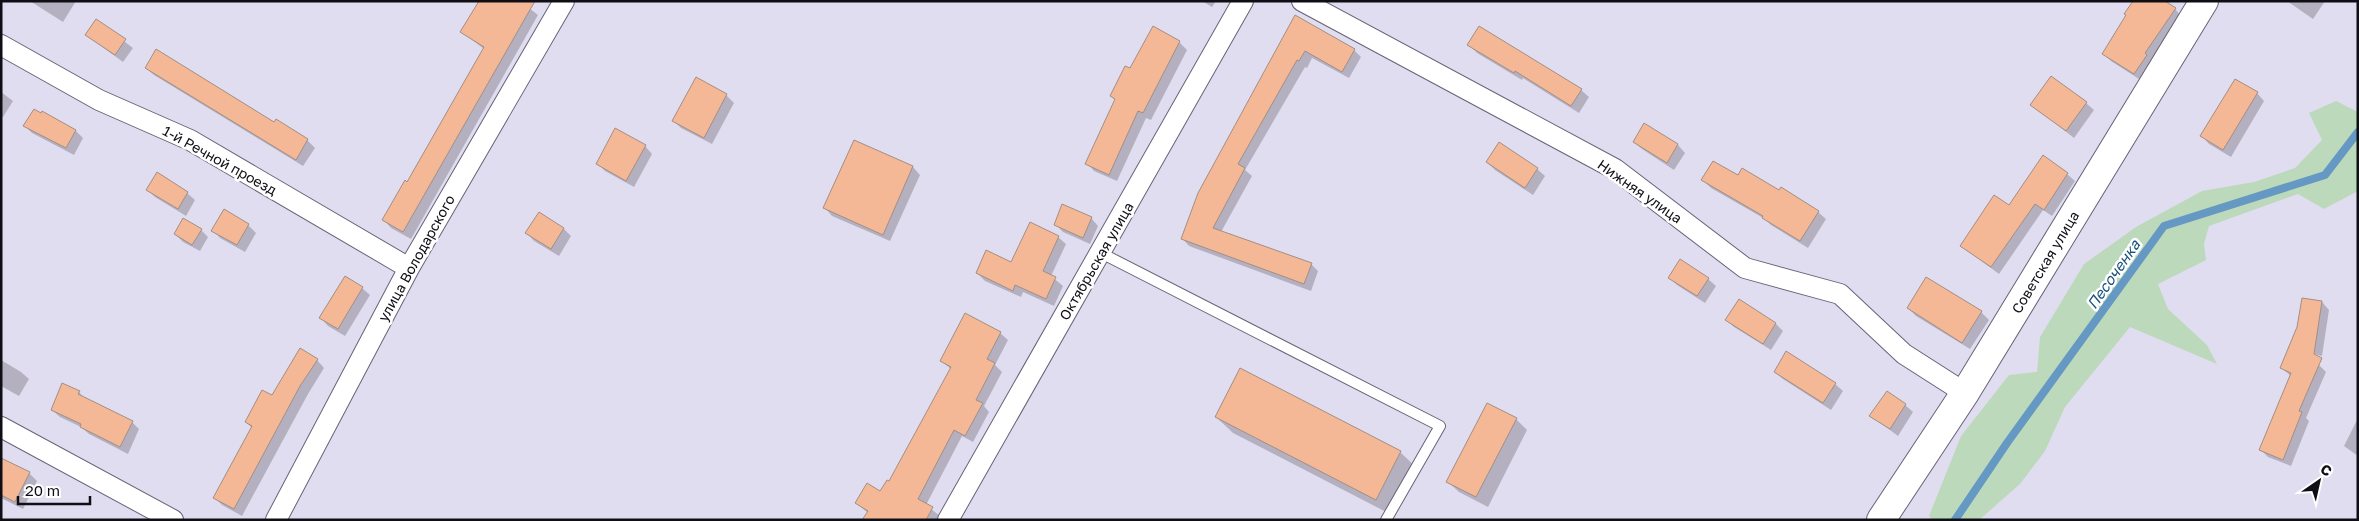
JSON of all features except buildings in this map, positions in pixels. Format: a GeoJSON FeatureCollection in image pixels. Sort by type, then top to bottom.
{"type":"FeatureCollection","features":[{"type":"Feature","properties":{"kind":"street","name":"улица Володарского"},"geometry":{"type":"LineString","coordinates":[[276,520],[409,268],[564,1]]}},
{"type":"Feature","properties":{"kind":"street","name":"Октябрьская улица"},"geometry":{"type":"LineString","coordinates":[[948,520],[1243,1]]}},
{"type":"Feature","properties":{"kind":"street","name":"Нижняя улица"},"geometry":{"type":"LineString","coordinates":[[1302,1],[1615,169],[1745,268],[1840,294],[1904,354],[1965,392]]}},
{"type":"Feature","properties":{"kind":"street","name":"Советская улица"},"geometry":{"type":"LineString","coordinates":[[1881,520],[1965,392],[2204,1]]}},
{"type":"Feature","properties":{"kind":"street","name":"1-й Речной проезд"},"geometry":{"type":"LineString","coordinates":[[1,45],[99,100],[190,140],[409,268]]}},
{"type":"Feature","properties":{"kind":"street"},"geometry":{"type":"LineString","coordinates":[[1,427],[173,520]]}},
{"type":"Feature","properties":{"kind":"lane"},"geometry":{"type":"LineString","coordinates":[[1101,253],[1440,426],[1386,520]]}},
{"type":"Feature","properties":{"kind":"green space"},"geometry":{"type":"Polygon","coordinates":[[[2336,101],[2358,112],[2358,191],[2324,209],[2298,194],[2209,226],[2204,244],[2206,260],[2158,284],[2168,309],[2207,345],[2217,364],[2130,327],[2065,407],[2045,451],[2020,484],[1979,520],[1932,520],[1929,516],[1961,436],[2009,375],[2037,372],[2040,337],[2084,264],[2136,227],[2202,191],[2254,182],[2295,168],[2322,140],[2309,113],[2336,101]]]}},
{"type":"Feature","properties":{"kind":"waterway","name":"Песоченка"},"geometry":{"type":"LineString","coordinates":[[1955,520],[2007,443],[2164,226],[2325,175],[2358,132]]}}]}
